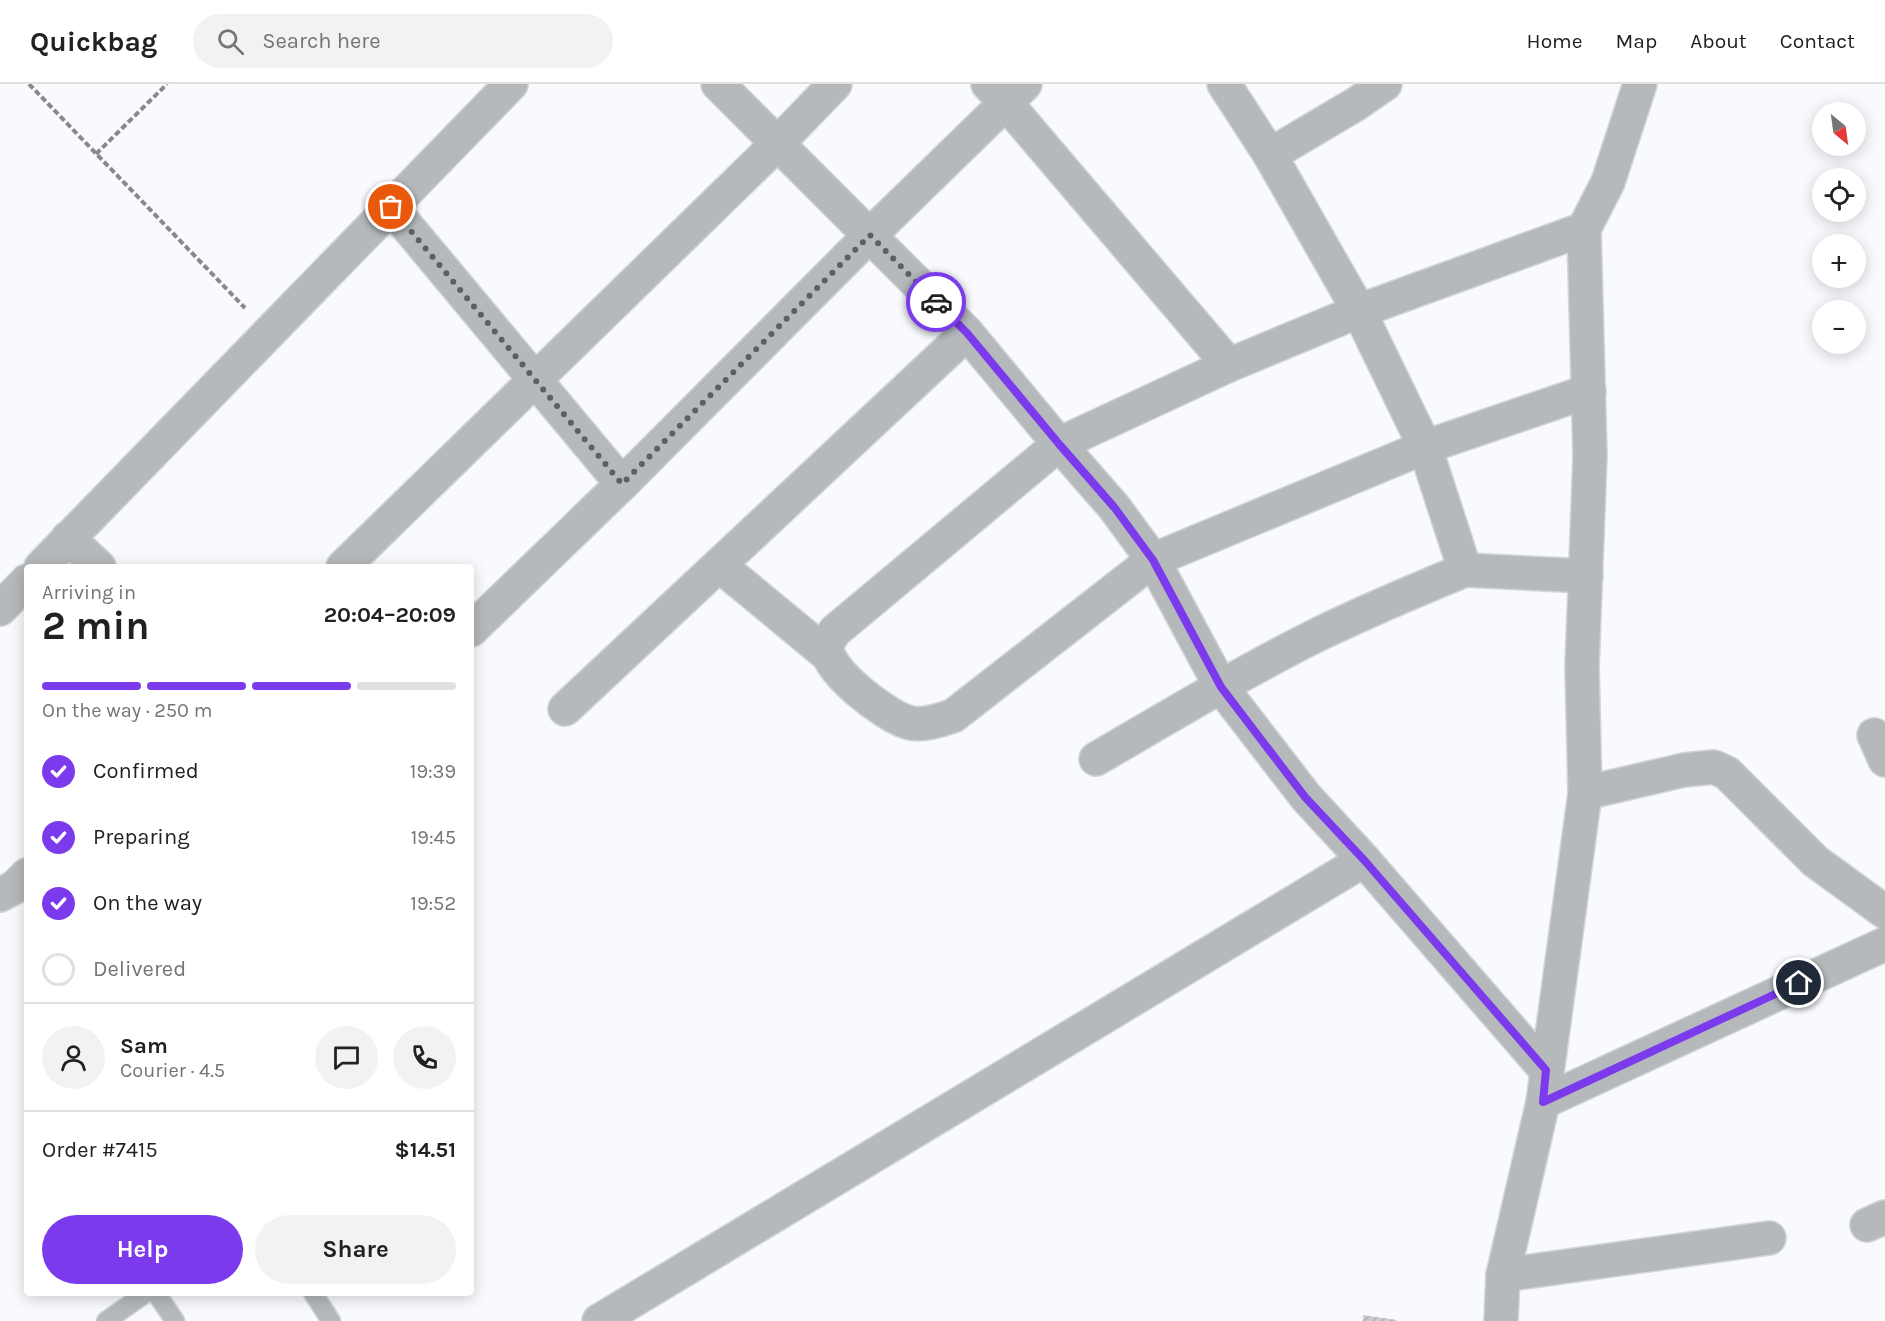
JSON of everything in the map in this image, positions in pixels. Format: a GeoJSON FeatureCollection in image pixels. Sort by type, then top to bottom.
{"type":"FeatureCollection","features":[{"type":"Feature","properties":{"kind":"street"},"geometry":{"type":"LineString","coordinates":[[43,564],[511,84]]}},
{"type":"Feature","properties":{"kind":"street"},"geometry":{"type":"LineString","coordinates":[[718,84],[967,333],[1114,507],[1153,560],[1221,687],[1305,797],[1364,860],[1546,1070]]}},
{"type":"Feature","properties":{"kind":"street"},"geometry":{"type":"LineString","coordinates":[[346,564],[778,143],[835,84]]}},
{"type":"Feature","properties":{"kind":"street"},"geometry":{"type":"LineString","coordinates":[[1224,84],[1270,155],[1359,311],[1425,447],[1465,570]]}},
{"type":"Feature","properties":{"kind":"street"},"geometry":{"type":"LineString","coordinates":[[1270,155],[1385,84]]}},
{"type":"Feature","properties":{"kind":"street"},"geometry":{"type":"LineString","coordinates":[[1501,1321],[1503,1275],[1543,1102],[1586,793],[1582,667],[1590,456],[1584,229],[1608,182],[1640,84]]}},
{"type":"Feature","properties":{"kind":"street"},"geometry":{"type":"LineString","coordinates":[[474,627],[622,484],[870,235],[1006,90],[1229,365]]}},
{"type":"Feature","properties":{"kind":"street"},"geometry":{"type":"LineString","coordinates":[[391,207],[537,379],[622,484]]}},
{"type":"Feature","properties":{"kind":"street"},"geometry":{"type":"LineString","coordinates":[[1584,229],[1359,311],[1229,365],[1059,444],[835,631],[826,644],[828,655],[833,665],[865,696],[892,715],[909,722],[927,723],[953,716],[1153,560],[1425,447],[1589,391]]}},
{"type":"Feature","properties":{"kind":"street"},"geometry":{"type":"LineString","coordinates":[[565,710],[967,333]]}},
{"type":"Feature","properties":{"kind":"street"},"geometry":{"type":"LineString","coordinates":[[68,538],[96,564]]}},
{"type":"Feature","properties":{"kind":"street"},"geometry":{"type":"LineString","coordinates":[[719,565],[828,655]]}},
{"type":"Feature","properties":{"kind":"street"},"geometry":{"type":"LineString","coordinates":[[1096,759],[1221,687],[1318,635],[1388,602],[1465,570],[1586,576]]}},
{"type":"Feature","properties":{"kind":"street"},"geometry":{"type":"LineString","coordinates":[[0,609],[24,584]]}},
{"type":"Feature","properties":{"kind":"street"},"geometry":{"type":"LineString","coordinates":[[1586,793],[1684,770],[1714,767],[1732,777],[1815,861],[1885,912]]}},
{"type":"Feature","properties":{"kind":"street"},"geometry":{"type":"LineString","coordinates":[[599,1321],[1364,860]]}},
{"type":"Feature","properties":{"kind":"street"},"geometry":{"type":"LineString","coordinates":[[0,895],[15,887],[24,878]]}},
{"type":"Feature","properties":{"kind":"street"},"geometry":{"type":"LineString","coordinates":[[1543,1102],[1885,944]]}},
{"type":"Feature","properties":{"kind":"street"},"geometry":{"type":"LineString","coordinates":[[1503,1275],[1769,1238]]}},
{"type":"Feature","properties":{"kind":"lane"},"geometry":{"type":"LineString","coordinates":[[106,1321],[142,1296]]}},
{"type":"Feature","properties":{"kind":"lane"},"geometry":{"type":"LineString","coordinates":[[158,1296],[175,1321]]}},
{"type":"Feature","properties":{"kind":"lane"},"geometry":{"type":"LineString","coordinates":[[315,1296],[331,1321]]}},
{"type":"Feature","properties":{"kind":"path"},"geometry":{"type":"LineString","coordinates":[[29,84],[269,333]]}},
{"type":"Feature","properties":{"kind":"path"},"geometry":{"type":"LineString","coordinates":[[96,154],[168,84]]}},
{"type":"Feature","properties":{"kind":"building"},"geometry":{"type":"Polygon","coordinates":[[[1363,1315],[1397,1320],[1363,1321],[1363,1315]]]}},
{"type":"Feature","properties":{"kind":"way so far"},"geometry":{"type":"LineString","coordinates":[[391,207],[537,379],[622,484],[870,235],[936,302]]}},
{"type":"Feature","properties":{"kind":"route"},"geometry":{"type":"LineString","coordinates":[[936,302],[967,333],[1114,507],[1153,560],[1221,687],[1305,797],[1364,860],[1546,1070],[1543,1102],[1799,983]]}}]}
